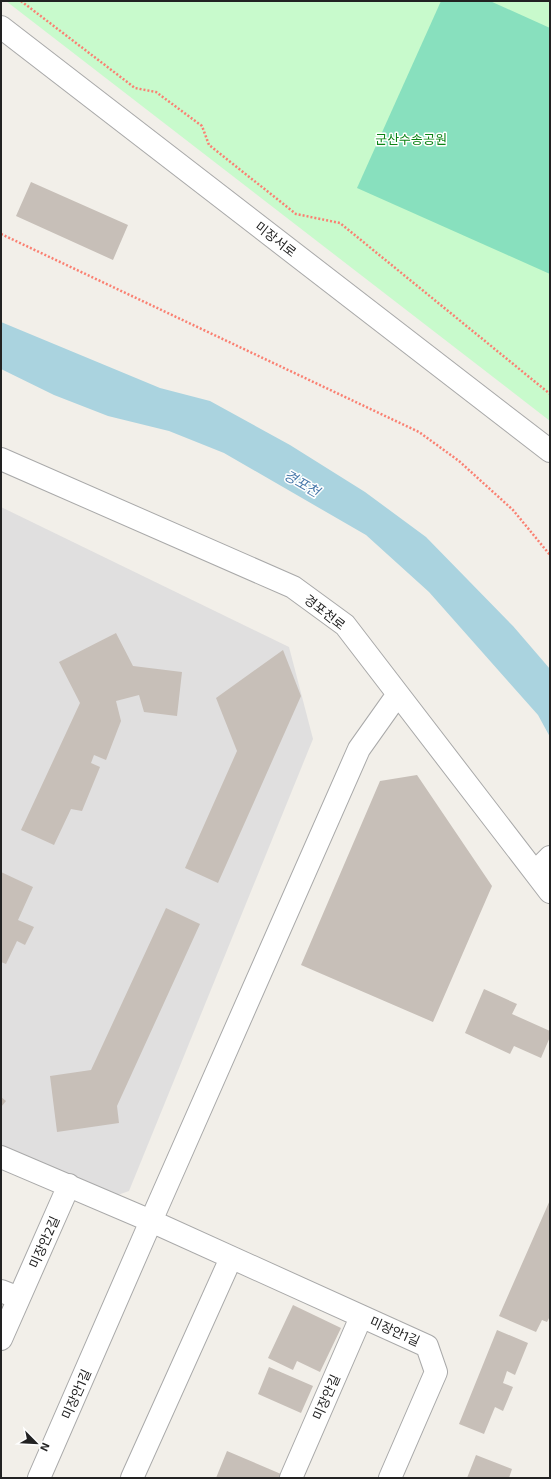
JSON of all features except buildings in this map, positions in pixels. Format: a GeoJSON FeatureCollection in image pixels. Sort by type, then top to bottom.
{"type":"FeatureCollection","features":[{"type":"Feature","properties":{"kind":"street","name":"미장서로"},"geometry":{"type":"LineString","coordinates":[[1,27],[550,451]]}},
{"type":"Feature","properties":{"kind":"street","name":"경포천로"},"geometry":{"type":"LineString","coordinates":[[1,459],[293,587],[345,625],[398,694],[543,864],[550,892]]}},
{"type":"Feature","properties":{"kind":"street"},"geometry":{"type":"LineString","coordinates":[[152,1221],[359,749],[398,694]]}},
{"type":"Feature","properties":{"kind":"street","name":"미장안1길"},"geometry":{"type":"LineString","coordinates":[[1,1157],[152,1221],[427,1346],[436,1372],[390,1478]]}},
{"type":"Feature","properties":{"kind":"street","name":"미장안2길"},"geometry":{"type":"LineString","coordinates":[[1,1339],[10,1295],[69,1185]]}},
{"type":"Feature","properties":{"kind":"street","name":"미장안1길"},"geometry":{"type":"LineString","coordinates":[[39,1478],[152,1221]]}},
{"type":"Feature","properties":{"kind":"street"},"geometry":{"type":"LineString","coordinates":[[132,1478],[231,1258]]}},
{"type":"Feature","properties":{"kind":"street","name":"미장안길"},"geometry":{"type":"LineString","coordinates":[[291,1478],[361,1317]]}},
{"type":"Feature","properties":{"kind":"path"},"geometry":{"type":"LineString","coordinates":[[21,1],[135,88],[156,92],[202,126],[208,145],[296,214],[340,223],[550,394]]}},
{"type":"Feature","properties":{"kind":"path"},"geometry":{"type":"LineString","coordinates":[[1,234],[419,432],[459,461],[508,505],[550,555]]}},
{"type":"Feature","properties":{"kind":"shaded area"},"geometry":{"type":"Polygon","coordinates":[[[1,507],[289,647],[313,739],[129,1191],[112,1197],[1,1150],[1,507]]]}},
{"type":"Feature","properties":{"kind":"green space","name":"군산수송공원"},"geometry":{"type":"Polygon","coordinates":[[[6,1],[550,1],[550,421],[6,1]]]}},
{"type":"Feature","properties":{"kind":"green space"},"geometry":{"type":"Polygon","coordinates":[[[441,1],[490,1],[550,28],[550,274],[357,188],[441,1]]]}},
{"type":"Feature","properties":{"kind":"water","name":"경포천"},"geometry":{"type":"Polygon","coordinates":[[[1,322],[160,388],[210,401],[290,445],[365,492],[426,537],[513,626],[550,669],[550,737],[538,715],[429,592],[366,535],[224,453],[169,431],[108,416],[54,395],[1,369],[1,322]]]}}]}
